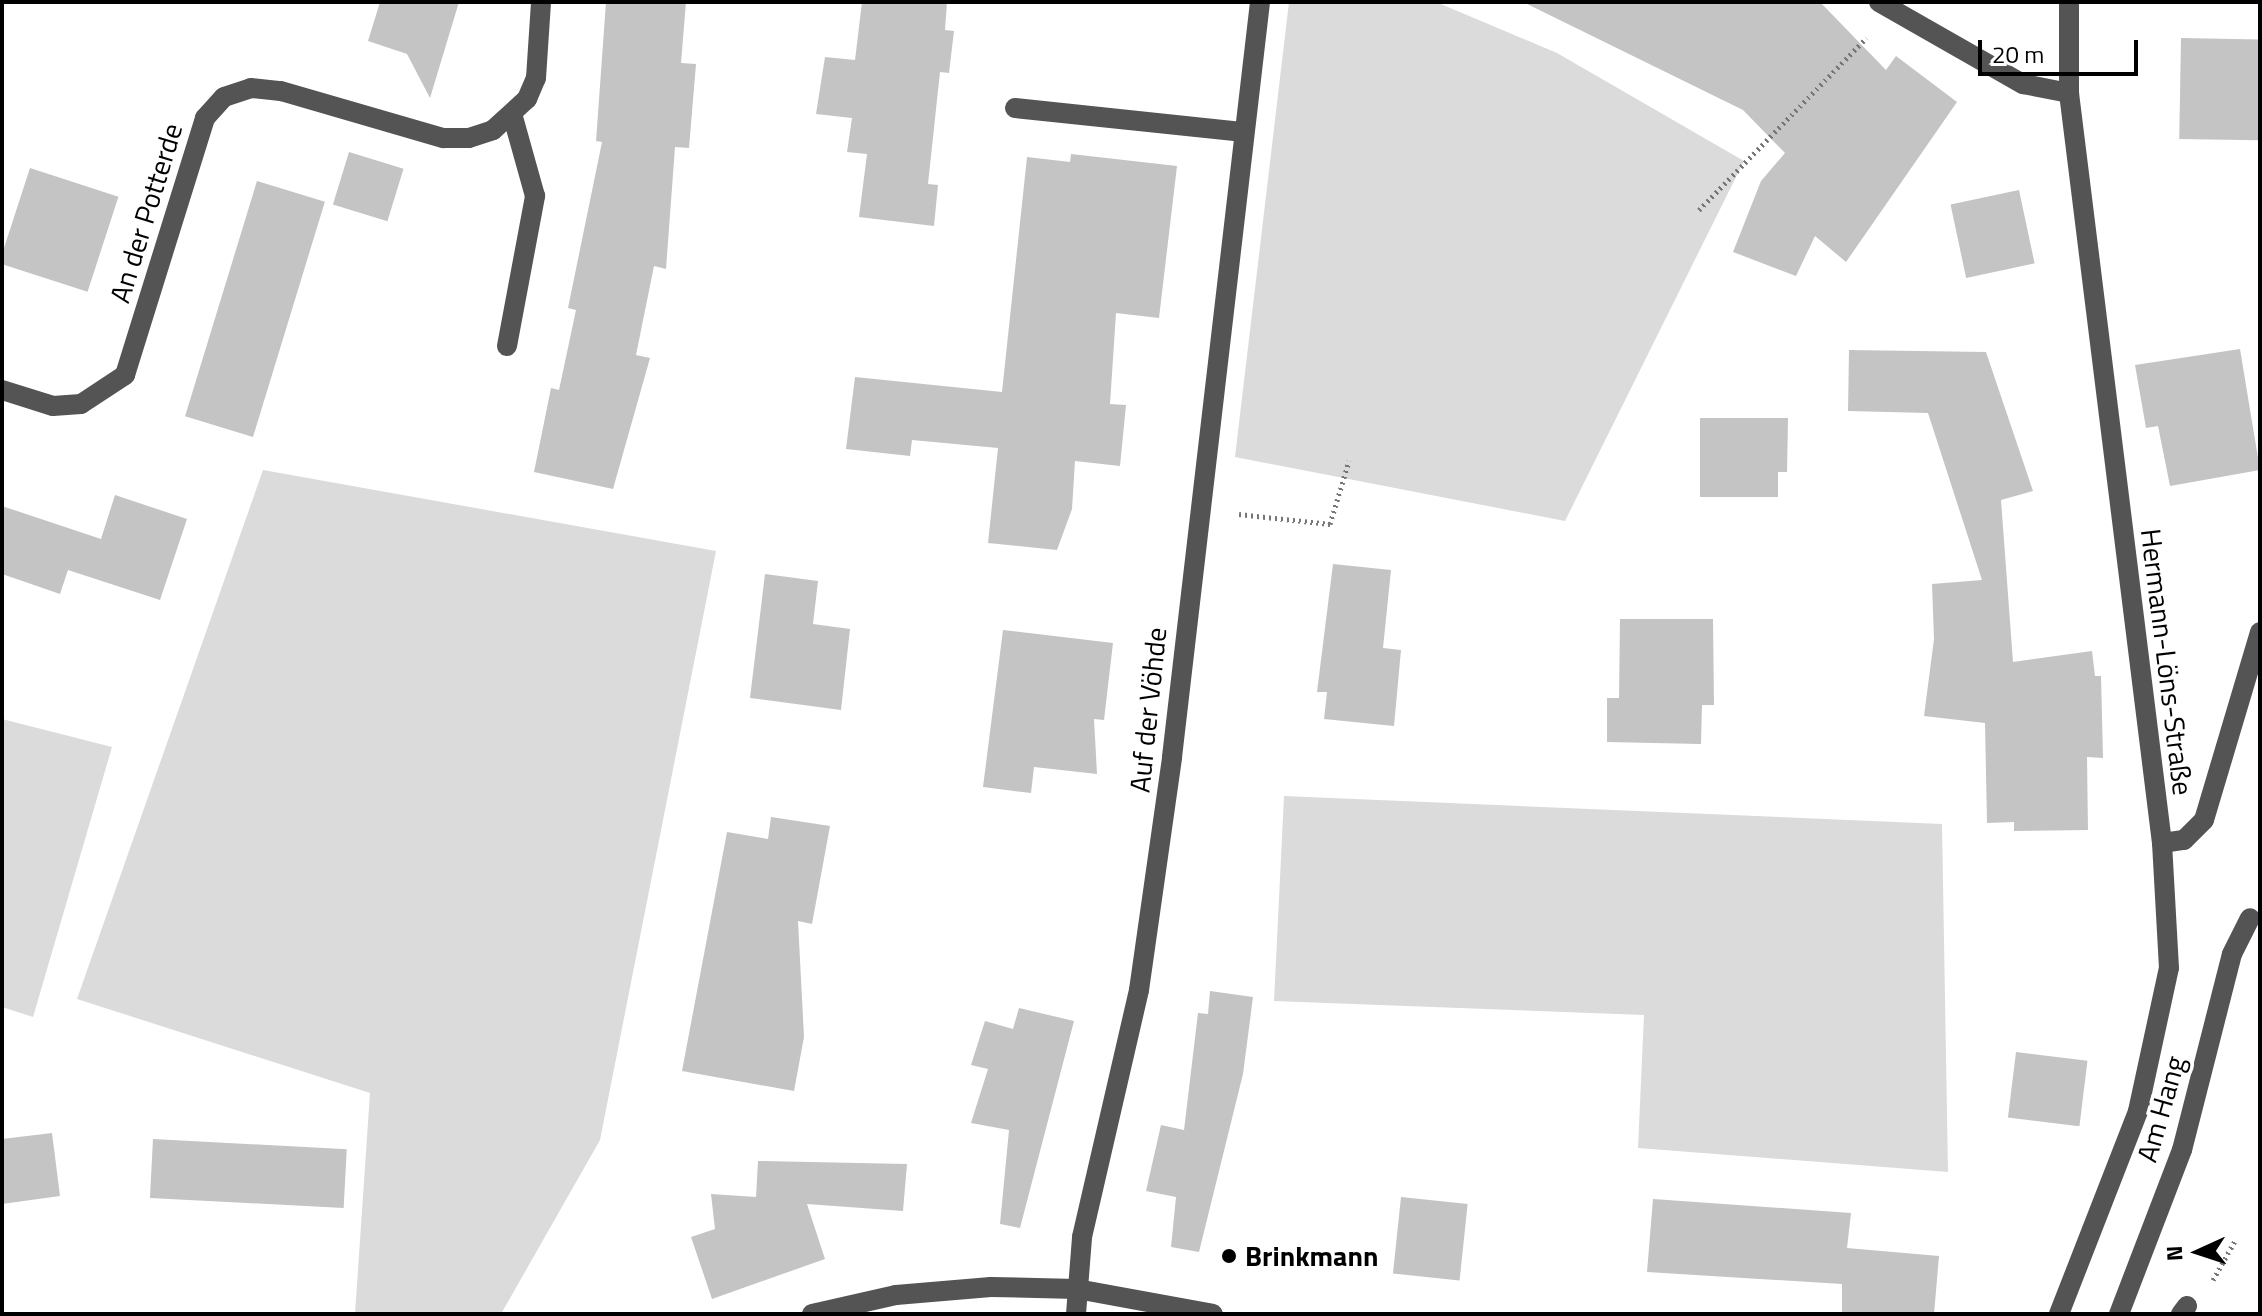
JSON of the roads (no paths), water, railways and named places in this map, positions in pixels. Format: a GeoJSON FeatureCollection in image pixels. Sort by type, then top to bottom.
{"type":"FeatureCollection","features":[{"type":"Feature","properties":{"kind":"street"},"geometry":{"type":"LineString","coordinates":[[507,346],[535,196],[513,117],[536,78],[541,2]]}},
{"type":"Feature","properties":{"kind":"street","name":"Auf der Vöhde"},"geometry":{"type":"LineString","coordinates":[[1076,1314],[1077,1289],[1139,990],[1260,2]]}},
{"type":"Feature","properties":{"kind":"street","name":"Hermann-Löns-Straße"},"geometry":{"type":"LineString","coordinates":[[2059,1314],[2138,1111],[2156,1042],[2169,968],[2162,843],[2069,93],[2069,2]]}},
{"type":"Feature","properties":{"kind":"street"},"geometry":{"type":"LineString","coordinates":[[1885,7],[2023,84],[2069,93]]}},
{"type":"Feature","properties":{"kind":"street","name":"An der Potterde"},"geometry":{"type":"LineString","coordinates":[[2,390],[53,406],[81,404],[125,375],[205,118],[224,97],[251,88],[281,91],[443,138],[469,138],[513,117]]}},
{"type":"Feature","properties":{"kind":"street"},"geometry":{"type":"LineString","coordinates":[[1015,108],[1242,132]]}},
{"type":"Feature","properties":{"kind":"street"},"geometry":{"type":"LineString","coordinates":[[2162,843],[2184,840],[2204,820],[2260,632]]}},
{"type":"Feature","properties":{"kind":"street","name":"Am Hang"},"geometry":{"type":"LineString","coordinates":[[2119,1314],[2182,1150],[2232,954],[2250,918]]}},
{"type":"Feature","properties":{"kind":"street"},"geometry":{"type":"LineString","coordinates":[[812,1314],[896,1295],[1077,1289],[1213,1314]]}},
{"type":"Feature","properties":{"kind":"place","name":"Brinkmann"},"geometry":{"type":"Point","coordinates":[1229,1256]}}]}
